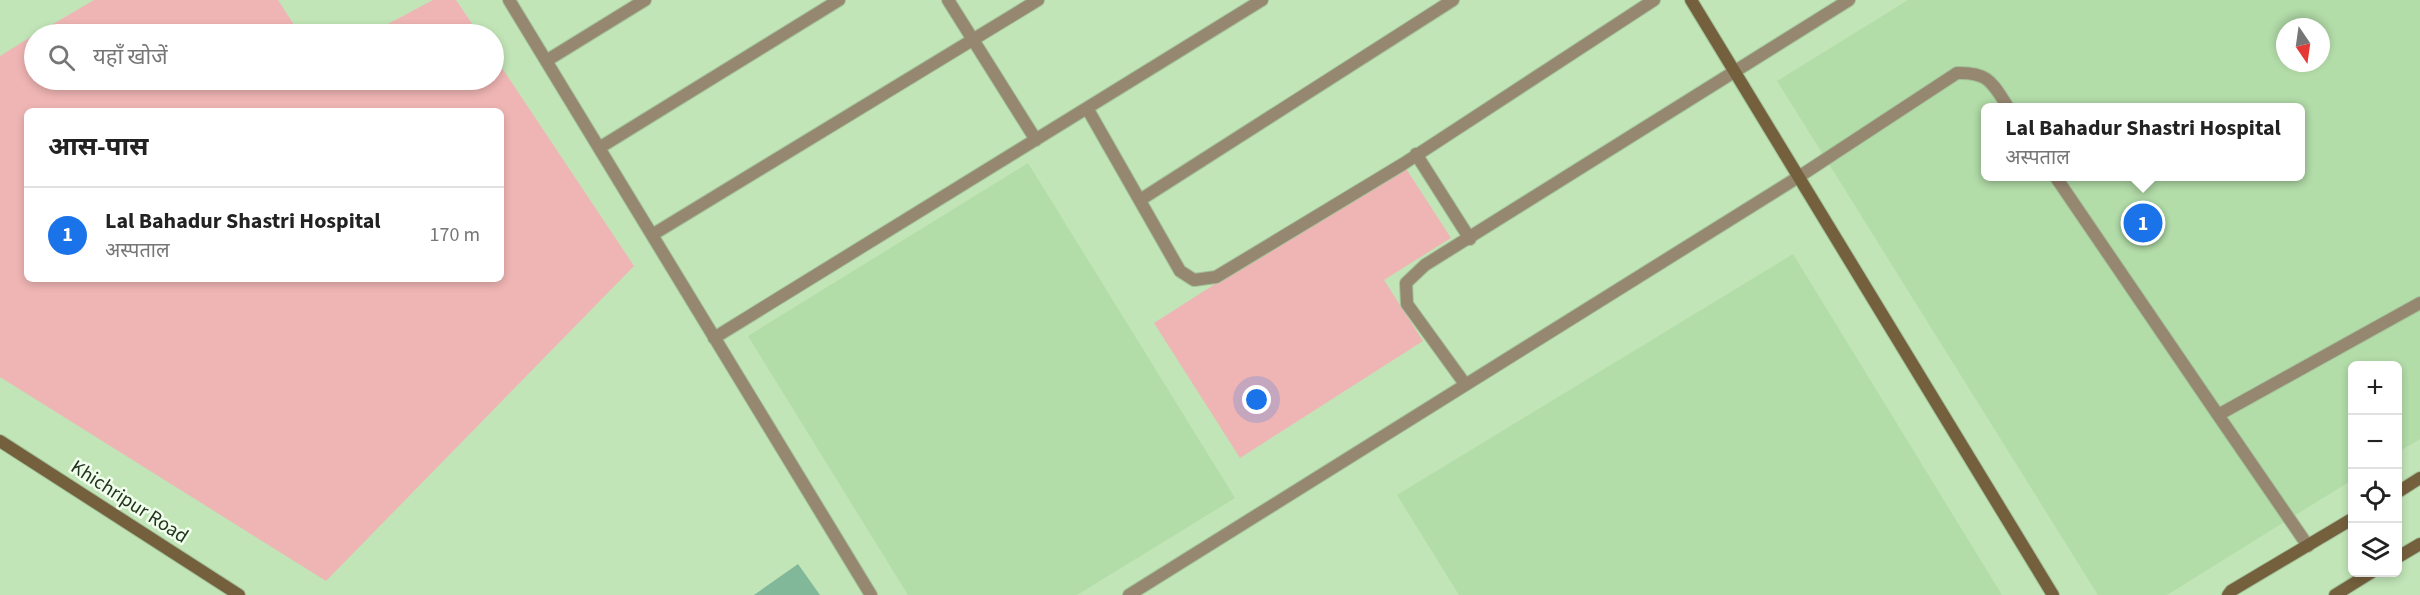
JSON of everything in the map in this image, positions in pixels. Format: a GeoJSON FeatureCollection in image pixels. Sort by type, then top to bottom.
{"type":"FeatureCollection","features":[{"type":"Feature","properties":{"kind":"street"},"geometry":{"type":"LineString","coordinates":[[509,0],[871,595]]}},
{"type":"Feature","properties":{"kind":"street"},"geometry":{"type":"LineString","coordinates":[[546,61],[645,0]]}},
{"type":"Feature","properties":{"kind":"street"},"geometry":{"type":"LineString","coordinates":[[599,147],[839,0]]}},
{"type":"Feature","properties":{"kind":"street"},"geometry":{"type":"LineString","coordinates":[[948,0],[1036,140]]}},
{"type":"Feature","properties":{"kind":"street"},"geometry":{"type":"LineString","coordinates":[[652,235],[1038,0]]}},
{"type":"Feature","properties":{"kind":"street"},"geometry":{"type":"LineString","coordinates":[[714,338],[1262,0]]}},
{"type":"Feature","properties":{"kind":"street"},"geometry":{"type":"LineString","coordinates":[[1140,200],[1453,0]]}},
{"type":"Feature","properties":{"kind":"street"},"geometry":{"type":"LineString","coordinates":[[1087,108],[1180,271],[1194,280],[1216,277],[1403,164],[1654,0]]}},
{"type":"Feature","properties":{"kind":"street"},"geometry":{"type":"LineString","coordinates":[[1691,0],[2053,595]]}},
{"type":"Feature","properties":{"kind":"street"},"geometry":{"type":"LineString","coordinates":[[1466,384],[1407,304],[1406,283],[1425,265],[1470,239],[1849,0]]}},
{"type":"Feature","properties":{"kind":"street"},"geometry":{"type":"LineString","coordinates":[[1129,595],[1800,176],[1958,73],[1976,73],[1991,82],[2005,103]]}},
{"type":"Feature","properties":{"kind":"street"},"geometry":{"type":"LineString","coordinates":[[1416,154],[1470,239]]}},
{"type":"Feature","properties":{"kind":"street"},"geometry":{"type":"LineString","coordinates":[[2058,181],[2308,546]]}},
{"type":"Feature","properties":{"kind":"street"},"geometry":{"type":"LineString","coordinates":[[2218,414],[2420,303]]}},
{"type":"Feature","properties":{"kind":"street","name":"Khichripur Road"},"geometry":{"type":"LineString","coordinates":[[0,441],[239,595]]}},
{"type":"Feature","properties":{"kind":"street"},"geometry":{"type":"LineString","coordinates":[[2402,489],[2420,478]]}},
{"type":"Feature","properties":{"kind":"street"},"geometry":{"type":"LineString","coordinates":[[2228,595],[2231,591],[2348,521]]}},
{"type":"Feature","properties":{"kind":"street"},"geometry":{"type":"LineString","coordinates":[[2402,554],[2420,544]]}},
{"type":"Feature","properties":{"kind":"street"},"geometry":{"type":"LineString","coordinates":[[2335,595],[2365,577]]}},
{"type":"Feature","properties":{"kind":"shaded area"},"geometry":{"type":"Polygon","coordinates":[[[94,0],[278,0],[294,24],[53,24],[94,0]]]}},
{"type":"Feature","properties":{"kind":"shaded area"},"geometry":{"type":"Polygon","coordinates":[[[433,0],[456,0],[472,24],[388,24],[433,0]]]}},
{"type":"Feature","properties":{"kind":"shaded area"},"geometry":{"type":"Polygon","coordinates":[[[1908,0],[2420,0],[2420,439],[2402,450],[2402,361],[2348,361],[2348,482],[2167,595],[2098,595],[1777,81],[1908,0]]]}},
{"type":"Feature","properties":{"kind":"shaded area"},"geometry":{"type":"Polygon","coordinates":[[[24,41],[24,90],[504,90],[504,71],[634,266],[326,581],[0,377],[0,56],[24,41]]]}},
{"type":"Feature","properties":{"kind":"shaded area"},"geometry":{"type":"Polygon","coordinates":[[[1028,163],[1235,498],[1077,595],[908,595],[748,336],[1028,163]]]}},
{"type":"Feature","properties":{"kind":"shaded area"},"geometry":{"type":"Polygon","coordinates":[[[1403,164],[1451,238],[1384,280],[1423,341],[1240,458],[1154,323],[1403,164]]]}},
{"type":"Feature","properties":{"kind":"shaded area"},"geometry":{"type":"Polygon","coordinates":[[[1793,254],[2002,595],[1459,595],[1397,495],[1793,254]]]}},
{"type":"Feature","properties":{"kind":"building"},"geometry":{"type":"Polygon","coordinates":[[[798,564],[820,595],[754,595],[798,564]]]}},
{"type":"Feature","properties":{"kind":"place","name":"Lal Bahadur Shastri Hospital"},"geometry":{"type":"Point","coordinates":[2143,223]}}]}
